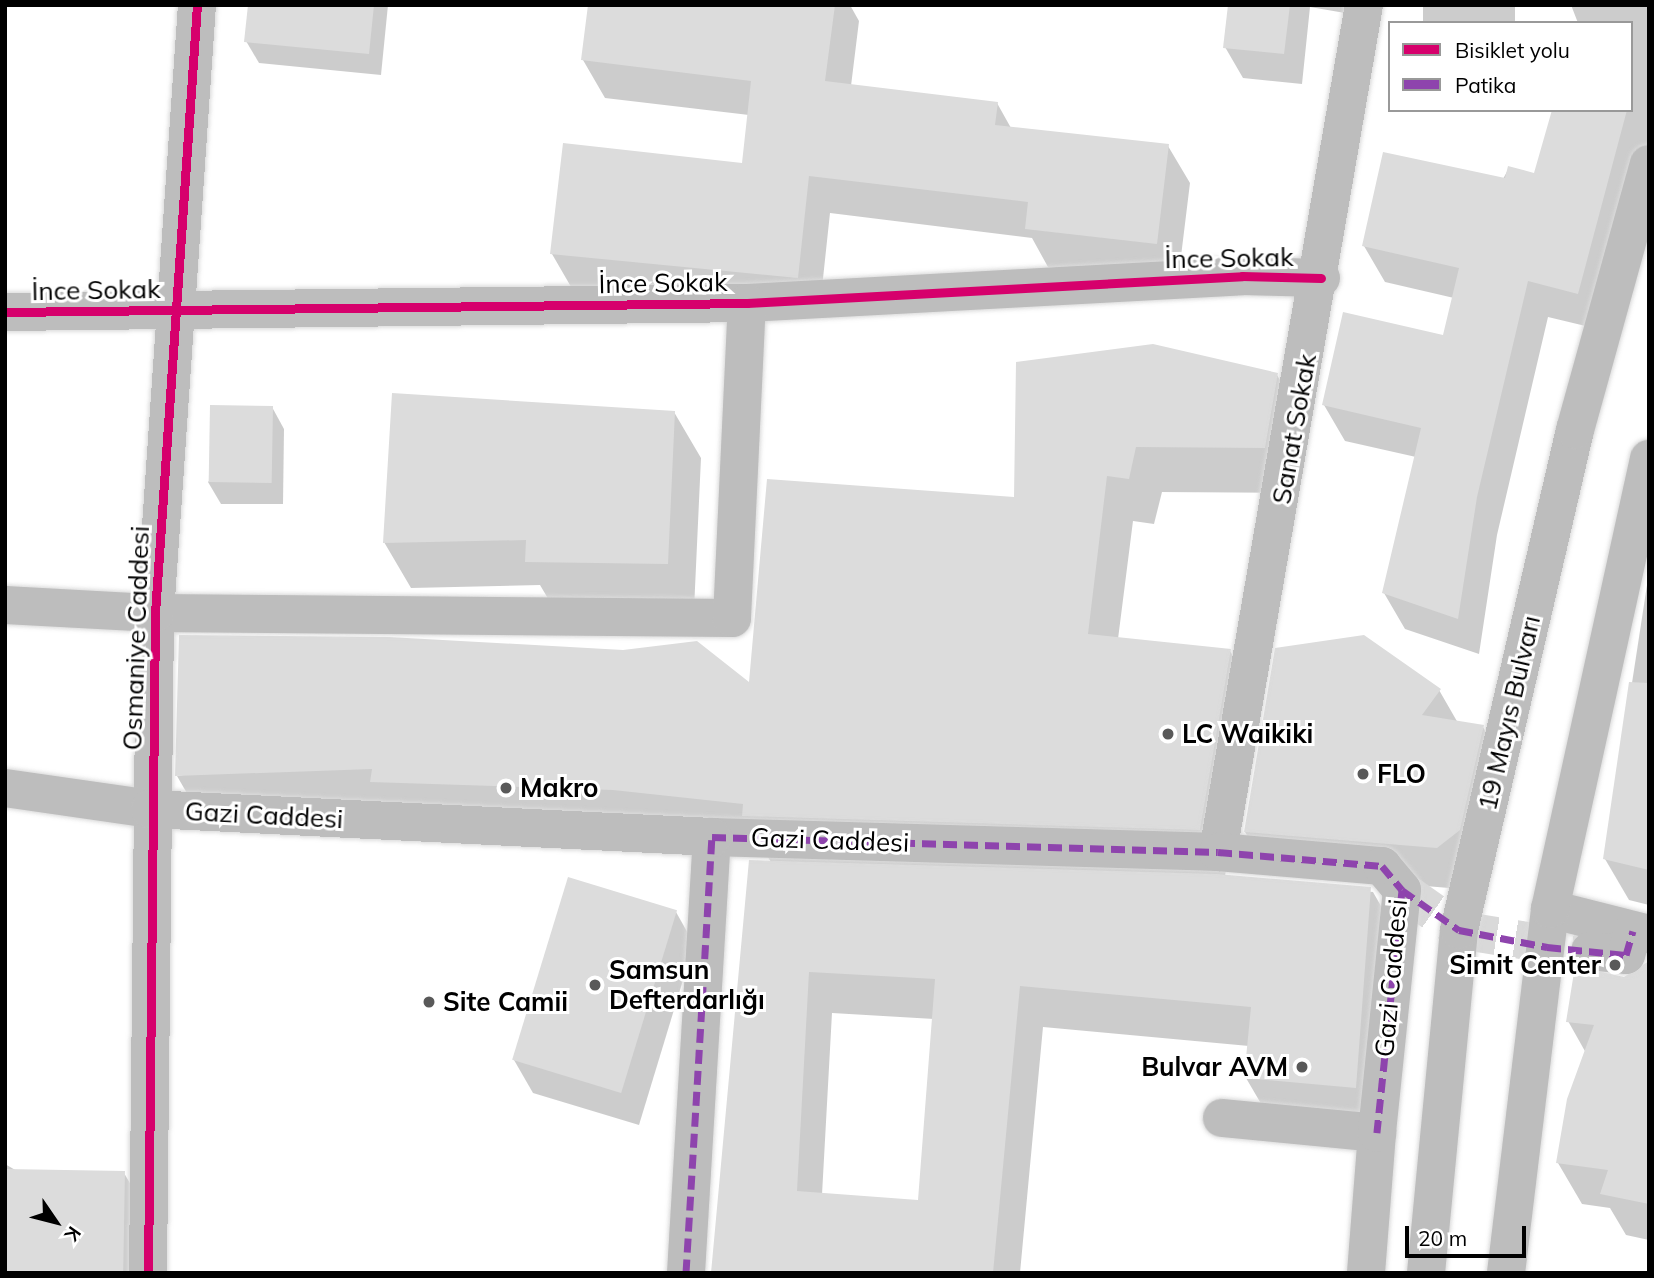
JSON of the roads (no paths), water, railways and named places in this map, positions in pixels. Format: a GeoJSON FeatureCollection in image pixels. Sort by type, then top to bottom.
{"type":"FeatureCollection","features":[{"type":"Feature","properties":{"kind":"street","name":"Osmaniye Caddesi"},"geometry":{"type":"LineString","coordinates":[[148,1273],[150,809],[155,613],[197,5]]}},
{"type":"Feature","properties":{"kind":"street","name":"Sanat Sokak"},"geometry":{"type":"LineString","coordinates":[[1218,852],[1321,278],[1364,5]]}},
{"type":"Feature","properties":{"kind":"street","name":"19 Mayıs Bulvarı"},"geometry":{"type":"LineString","coordinates":[[1426,1273],[1458,930],[1575,430],[1649,164]]}},
{"type":"Feature","properties":{"kind":"street","name":"İnce Sokak"},"geometry":{"type":"LineString","coordinates":[[5,312],[747,303],[1242,276],[1321,278]]}},
{"type":"Feature","properties":{"kind":"street"},"geometry":{"type":"LineString","coordinates":[[5,605],[155,613],[732,618],[747,303]]}},
{"type":"Feature","properties":{"kind":"street"},"geometry":{"type":"LineString","coordinates":[[1506,1273],[1550,909],[1640,537],[1649,459]]}},
{"type":"Feature","properties":{"kind":"street","name":"Gazi Caddesi"},"geometry":{"type":"LineString","coordinates":[[5,788],[150,809],[712,837],[1218,852],[1382,866],[1402,890],[1377,1133],[1366,1273]]}},
{"type":"Feature","properties":{"kind":"street"},"geometry":{"type":"LineString","coordinates":[[686,1273],[712,837]]}},
{"type":"Feature","properties":{"kind":"street"},"geometry":{"type":"LineString","coordinates":[[1550,909],[1641,932],[1626,956],[1590,951]]}},
{"type":"Feature","properties":{"kind":"street"},"geometry":{"type":"LineString","coordinates":[[1222,1118],[1377,1133]]}},
{"type":"Feature","properties":{"kind":"tunnel"},"geometry":{"type":"LineString","coordinates":[[1402,890],[1459,930],[1590,951]]}},
{"type":"Feature","properties":{"kind":"place","name":"LC Waikiki"},"geometry":{"type":"Point","coordinates":[1168,734]}},
{"type":"Feature","properties":{"kind":"place","name":"FLO"},"geometry":{"type":"Point","coordinates":[1363,774]}},
{"type":"Feature","properties":{"kind":"place","name":"Makro"},"geometry":{"type":"Point","coordinates":[506,788]}},
{"type":"Feature","properties":{"kind":"place","name":"Simit Center"},"geometry":{"type":"Point","coordinates":[1615,965]}},
{"type":"Feature","properties":{"kind":"place","name":"Samsun Defterdarlığı"},"geometry":{"type":"Point","coordinates":[595,985]}},
{"type":"Feature","properties":{"kind":"place","name":"Site Camii"},"geometry":{"type":"Point","coordinates":[429,1002]}},
{"type":"Feature","properties":{"kind":"place","name":"Bulvar AVM"},"geometry":{"type":"Point","coordinates":[1302,1067]}}]}
